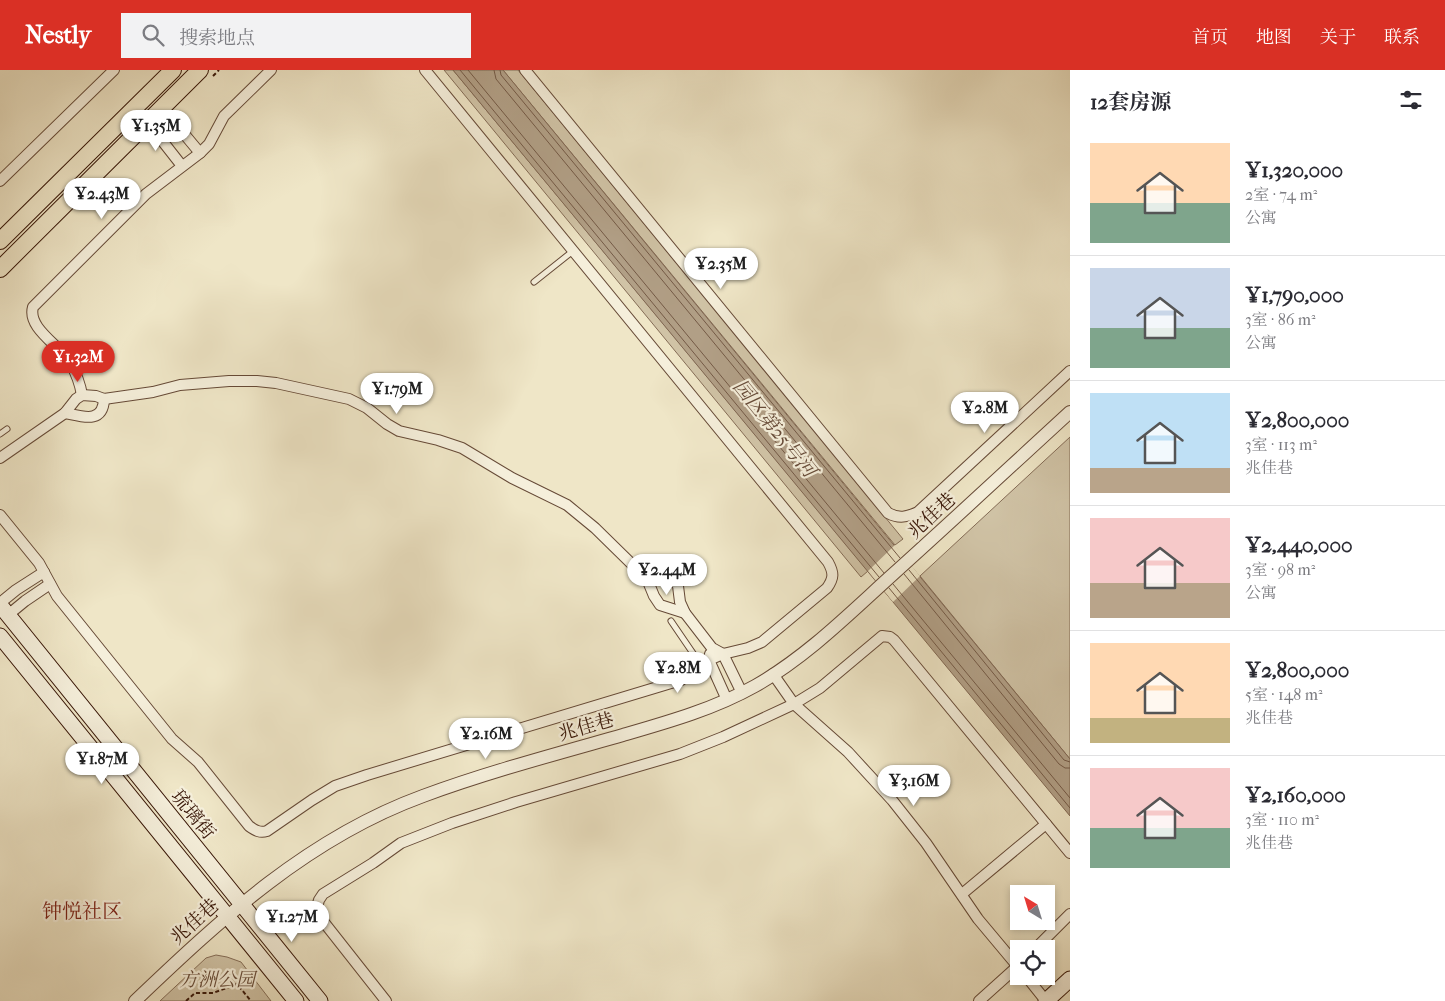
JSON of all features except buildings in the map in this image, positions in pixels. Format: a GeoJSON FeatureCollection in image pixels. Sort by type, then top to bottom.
{"type":"FeatureCollection","features":[{"type":"Feature","properties":{"kind":"main road"},"geometry":{"type":"LineString","coordinates":[[0,241],[173,70]]}},
{"type":"Feature","properties":{"kind":"main road"},"geometry":{"type":"LineString","coordinates":[[0,269],[200,70]]}},
{"type":"Feature","properties":{"kind":"main road","name":"琉璃街"},"geometry":{"type":"LineString","coordinates":[[3,607],[320,1001]]}},
{"type":"Feature","properties":{"kind":"main road","name":"琉璃街"},"geometry":{"type":"LineString","coordinates":[[0,636],[296,1001]]}},
{"type":"Feature","properties":{"kind":"main road"},"geometry":{"type":"LineString","coordinates":[[1046,1001],[1070,979]]}},
{"type":"Feature","properties":{"kind":"street"},"geometry":{"type":"LineString","coordinates":[[0,181],[114,70]]}},
{"type":"Feature","properties":{"kind":"street"},"geometry":{"type":"LineString","coordinates":[[82,395],[80,384],[69,362],[36,327],[31,313],[33,307],[146,194],[200,153],[208,144],[224,116],[271,70]]}},
{"type":"Feature","properties":{"kind":"street"},"geometry":{"type":"LineString","coordinates":[[0,515],[39,563],[57,596],[172,739],[198,762],[250,826],[255,831],[261,833],[267,831],[335,786],[681,680],[705,663],[723,654],[748,648],[762,642],[827,588],[832,581],[832,569],[425,70]]}},
{"type":"Feature","properties":{"kind":"street"},"geometry":{"type":"LineString","coordinates":[[525,70],[888,513],[901,518],[918,512],[1070,371]]}},
{"type":"Feature","properties":{"kind":"street"},"geometry":{"type":"LineString","coordinates":[[161,108],[200,153]]}},
{"type":"Feature","properties":{"kind":"street"},"geometry":{"type":"LineString","coordinates":[[146,124],[160,138],[182,166]]}},
{"type":"Feature","properties":{"kind":"street"},"geometry":{"type":"LineString","coordinates":[[0,458],[65,413],[76,399],[82,395],[96,396],[104,399],[154,392],[180,385],[229,381],[276,383],[348,399],[367,408],[387,424],[399,430],[462,448],[512,478],[568,505],[595,528],[647,579],[660,605],[685,613]]}},
{"type":"Feature","properties":{"kind":"street"},"geometry":{"type":"LineString","coordinates":[[65,413],[88,418],[94,417],[101,409],[104,399]]}},
{"type":"Feature","properties":{"kind":"street","name":"兆佳巷"},"geometry":{"type":"LineString","coordinates":[[135,1001],[241,904],[291,865],[356,825],[386,810],[485,775],[683,717],[742,693],[773,674],[811,648],[1070,412]]}},
{"type":"Feature","properties":{"kind":"street"},"geometry":{"type":"LineString","coordinates":[[3,607],[16,590],[44,572]]}},
{"type":"Feature","properties":{"kind":"street"},"geometry":{"type":"LineString","coordinates":[[647,579],[671,580],[676,583],[680,602],[685,613],[712,648],[723,654],[742,693]]}},
{"type":"Feature","properties":{"kind":"street"},"geometry":{"type":"LineString","coordinates":[[3,607],[25,601],[50,584]]}},
{"type":"Feature","properties":{"kind":"street"},"geometry":{"type":"LineString","coordinates":[[386,1001],[319,916],[317,912],[319,900],[329,889],[401,844],[424,833],[516,802],[680,754],[723,737],[794,704],[820,688],[882,636],[890,636],[1070,853]]}},
{"type":"Feature","properties":{"kind":"street"},"geometry":{"type":"LineString","coordinates":[[705,663],[712,648]]}},
{"type":"Feature","properties":{"kind":"street"},"geometry":{"type":"LineString","coordinates":[[705,663],[726,700]]}},
{"type":"Feature","properties":{"kind":"street"},"geometry":{"type":"LineString","coordinates":[[773,674],[794,704],[848,752],[873,779],[926,843],[986,930],[1010,957]]}},
{"type":"Feature","properties":{"kind":"street"},"geometry":{"type":"LineString","coordinates":[[962,894],[1046,824]]}},
{"type":"Feature","properties":{"kind":"street"},"geometry":{"type":"LineString","coordinates":[[1044,940],[1070,914]]}},
{"type":"Feature","properties":{"kind":"street"},"geometry":{"type":"LineString","coordinates":[[979,1001],[1010,973]]}},
{"type":"Feature","properties":{"kind":"street"},"geometry":{"type":"LineString","coordinates":[[1033,985],[1046,1001]]}},
{"type":"Feature","properties":{"kind":"lane"},"geometry":{"type":"LineString","coordinates":[[534,282],[574,251]]}},
{"type":"Feature","properties":{"kind":"lane"},"geometry":{"type":"LineString","coordinates":[[0,434],[7,429]]}},
{"type":"Feature","properties":{"kind":"lane"},"geometry":{"type":"LineString","coordinates":[[671,621],[705,663]]}},
{"type":"Feature","properties":{"kind":"path"},"geometry":{"type":"LineString","coordinates":[[186,1001],[195,993],[213,993],[237,984],[251,1001]]}},
{"type":"Feature","properties":{"kind":"green space"},"geometry":{"type":"Polygon","coordinates":[[[444,70],[453,70],[868,571],[861,577],[444,70]]]}},
{"type":"Feature","properties":{"kind":"green space"},"geometry":{"type":"Polygon","coordinates":[[[503,70],[518,70],[903,539],[895,545],[503,70]]]}},
{"type":"Feature","properties":{"kind":"green space"},"geometry":{"type":"Polygon","coordinates":[[[1070,437],[1070,759],[920,576],[1070,437]]]}},
{"type":"Feature","properties":{"kind":"green space","name":"方洲公园"},"geometry":{"type":"Polygon","coordinates":[[[216,955],[241,962],[271,1001],[160,1001],[206,958],[216,955]]]}},
{"type":"Feature","properties":{"kind":"water","name":"园区第25号河"},"geometry":{"type":"Polygon","coordinates":[[[453,70],[503,70],[1070,759],[1070,816],[453,70]]]}},
{"type":"Feature","properties":{"kind":"pier"},"geometry":{"type":"Polygon","coordinates":[[[895,545],[920,576],[893,602],[868,571],[895,545]]]}},
{"type":"Feature","properties":{"kind":"district","name":"钟悦社区"},"geometry":{"type":"Point","coordinates":[82,911]}}]}
